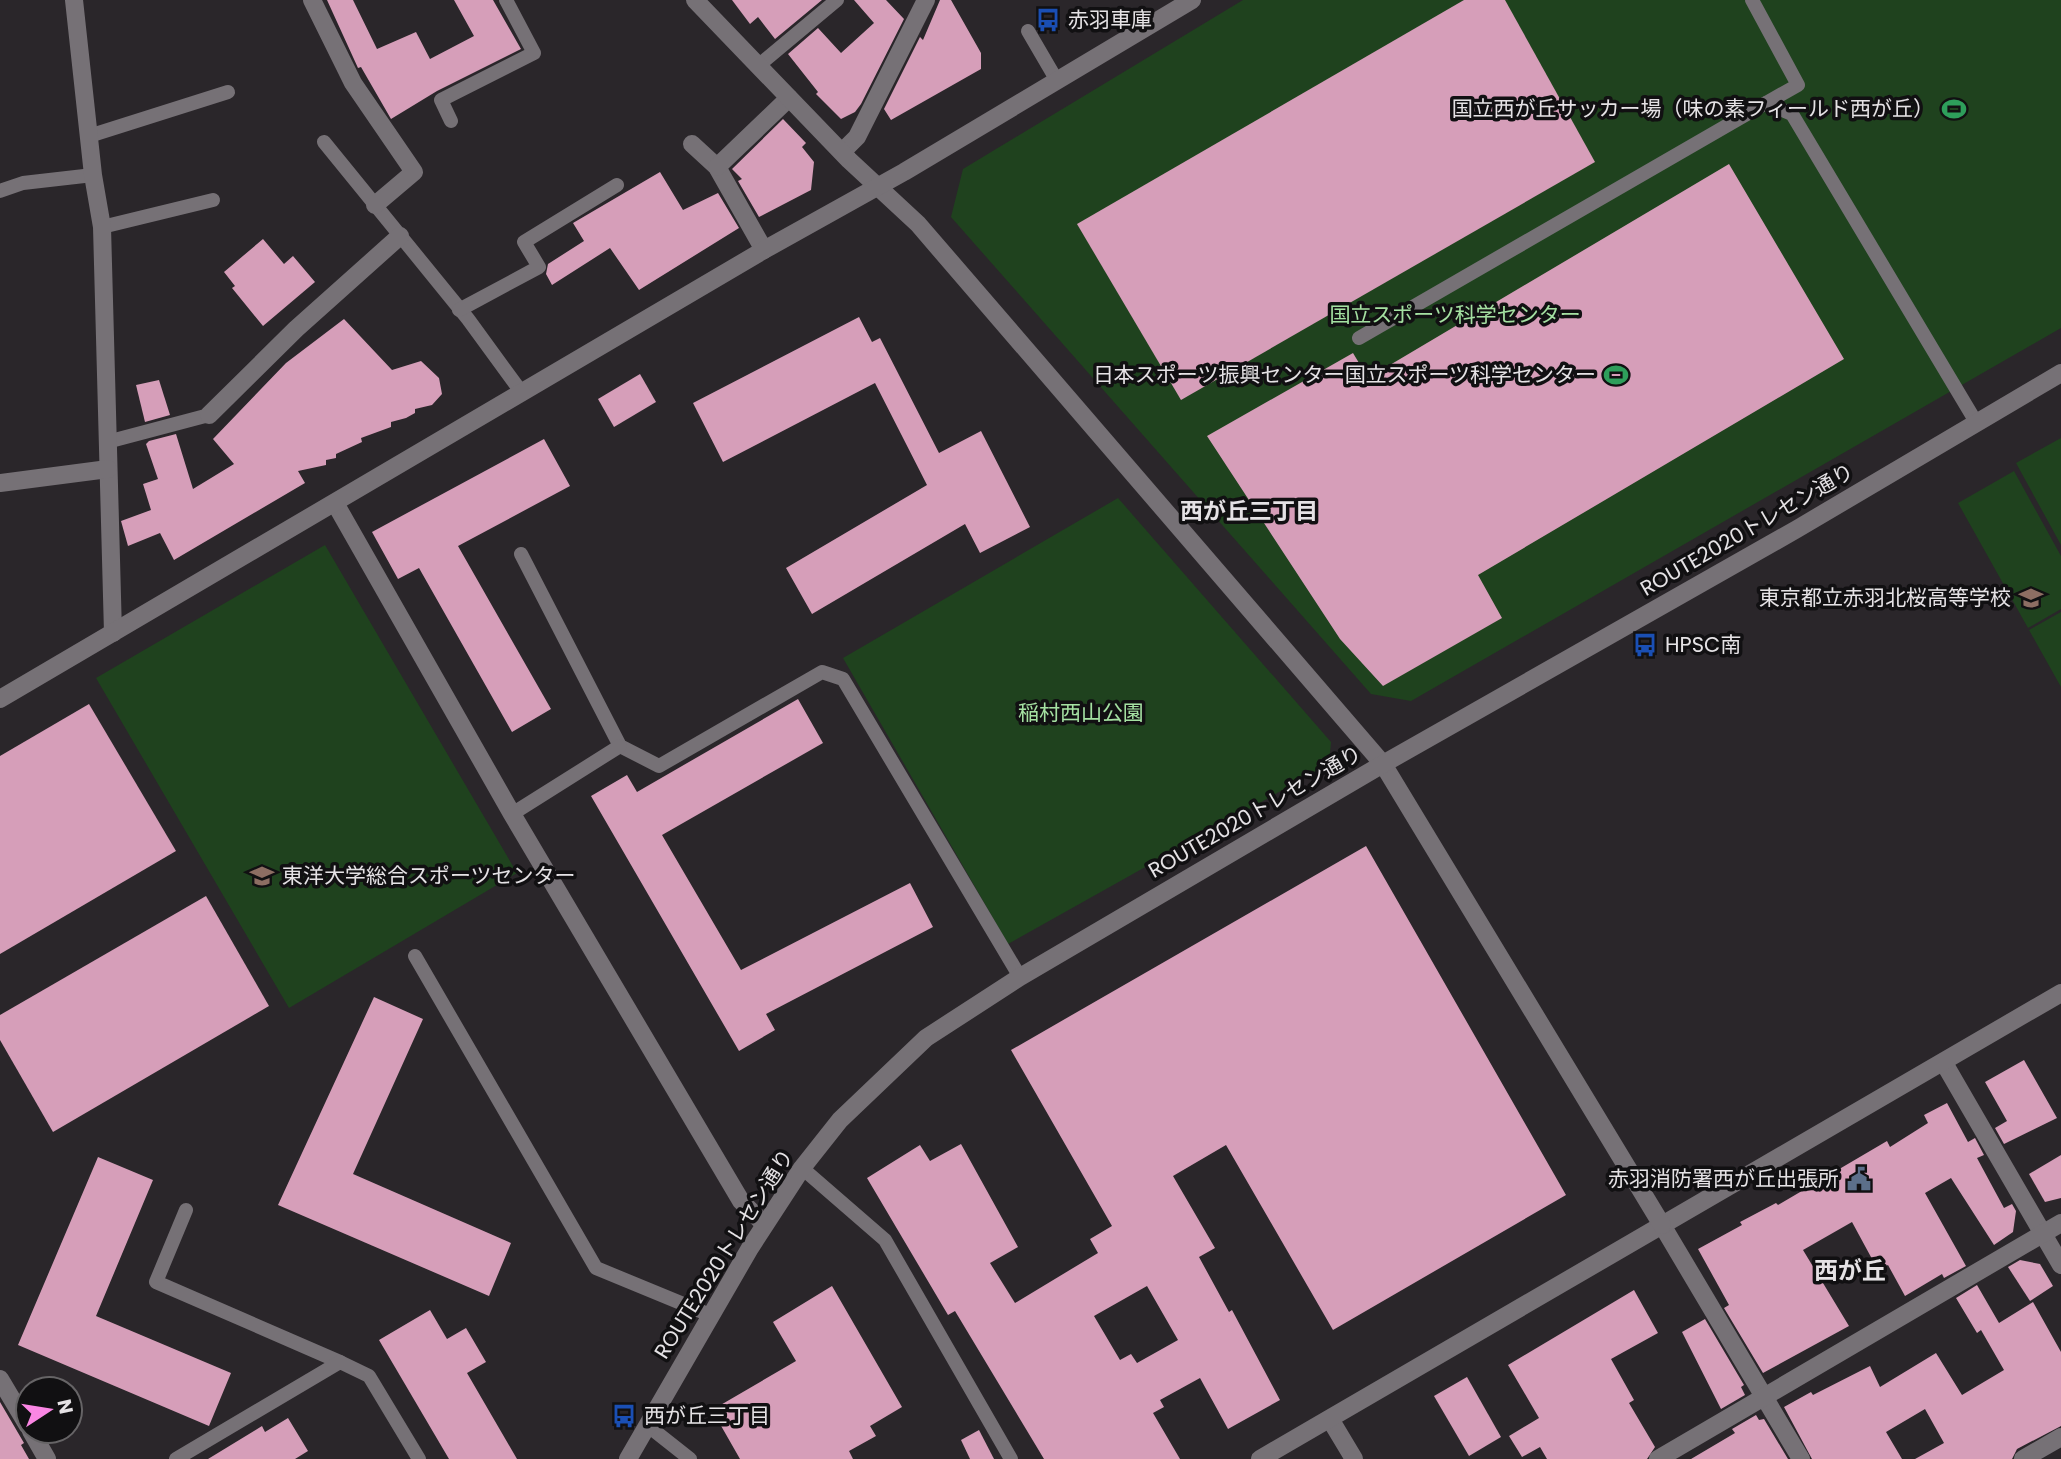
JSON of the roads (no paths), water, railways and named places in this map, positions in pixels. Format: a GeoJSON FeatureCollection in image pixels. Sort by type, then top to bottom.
{"type":"FeatureCollection","features":[{"type":"Feature","properties":{"kind":"street"},"geometry":{"type":"LineString","coordinates":[[74,0],[93,175],[102,227],[113,633]]}},
{"type":"Feature","properties":{"kind":"street"},"geometry":{"type":"LineString","coordinates":[[312,0],[353,83],[414,172],[375,205]]}},
{"type":"Feature","properties":{"kind":"street"},"geometry":{"type":"LineString","coordinates":[[695,0],[842,152],[918,225],[1383,764],[1801,1459]]}},
{"type":"Feature","properties":{"kind":"street"},"geometry":{"type":"LineString","coordinates":[[842,152],[857,137],[926,0]]}},
{"type":"Feature","properties":{"kind":"street"},"geometry":{"type":"LineString","coordinates":[[0,699],[764,250],[878,187],[1192,0]]}},
{"type":"Feature","properties":{"kind":"street"},"geometry":{"type":"LineString","coordinates":[[717,167],[789,98]]}},
{"type":"Feature","properties":{"kind":"street"},"geometry":{"type":"LineString","coordinates":[[692,144],[717,167],[764,250]]}},
{"type":"Feature","properties":{"kind":"street"},"geometry":{"type":"LineString","coordinates":[[209,415],[296,329],[400,236]]}},
{"type":"Feature","properties":{"kind":"street","name":"ROUTE2020トレセン通り"},"geometry":{"type":"LineString","coordinates":[[628,1459],[764,1224],[802,1168],[839,1120],[917,1046],[969,1008],[1020,976],[1383,764],[1797,529],[2061,373]]}},
{"type":"Feature","properties":{"kind":"street"},"geometry":{"type":"LineString","coordinates":[[0,483],[108,469]]}},
{"type":"Feature","properties":{"kind":"street"},"geometry":{"type":"LineString","coordinates":[[335,503],[512,814],[741,1201],[764,1224]]}},
{"type":"Feature","properties":{"kind":"street"},"geometry":{"type":"LineString","coordinates":[[1260,1459],[2061,993]]}},
{"type":"Feature","properties":{"kind":"street"},"geometry":{"type":"LineString","coordinates":[[1944,1063],[2061,1265]]}},
{"type":"Feature","properties":{"kind":"street"},"geometry":{"type":"LineString","coordinates":[[1658,1459],[2061,1223]]}},
{"type":"Feature","properties":{"kind":"street"},"geometry":{"type":"LineString","coordinates":[[0,1378],[14,1402]]}},
{"type":"Feature","properties":{"kind":"street"},"geometry":{"type":"LineString","coordinates":[[1330,1419],[1354,1459]]}},
{"type":"Feature","properties":{"kind":"street"},"geometry":{"type":"LineString","coordinates":[[2023,1459],[2061,1437]]}},
{"type":"Feature","properties":{"kind":"lane"},"geometry":{"type":"LineString","coordinates":[[451,121],[441,100],[534,53],[506,0]]}},
{"type":"Feature","properties":{"kind":"lane"},"geometry":{"type":"LineString","coordinates":[[758,66],[837,0]]}},
{"type":"Feature","properties":{"kind":"lane"},"geometry":{"type":"LineString","coordinates":[[1359,338],[1798,85],[1752,0]]}},
{"type":"Feature","properties":{"kind":"lane"},"geometry":{"type":"LineString","coordinates":[[1028,31],[1056,79]]}},
{"type":"Feature","properties":{"kind":"lane"},"geometry":{"type":"LineString","coordinates":[[89,136],[228,92]]}},
{"type":"Feature","properties":{"kind":"lane"},"geometry":{"type":"LineString","coordinates":[[1766,103],[1792,114],[1976,422]]}},
{"type":"Feature","properties":{"kind":"lane"},"geometry":{"type":"LineString","coordinates":[[324,142],[522,393]]}},
{"type":"Feature","properties":{"kind":"lane"},"geometry":{"type":"LineString","coordinates":[[0,191],[23,183],[93,175]]}},
{"type":"Feature","properties":{"kind":"lane"},"geometry":{"type":"LineString","coordinates":[[459,310],[538,267],[524,242],[617,185]]}},
{"type":"Feature","properties":{"kind":"lane"},"geometry":{"type":"LineString","coordinates":[[102,227],[213,200]]}},
{"type":"Feature","properties":{"kind":"lane"},"geometry":{"type":"LineString","coordinates":[[107,442],[209,415]]}},
{"type":"Feature","properties":{"kind":"lane"},"geometry":{"type":"LineString","coordinates":[[521,554],[620,746],[659,766],[822,671],[843,679],[1020,976]]}},
{"type":"Feature","properties":{"kind":"lane"},"geometry":{"type":"LineString","coordinates":[[512,814],[620,746]]}},
{"type":"Feature","properties":{"kind":"lane"},"geometry":{"type":"LineString","coordinates":[[415,956],[596,1268],[710,1315]]}},
{"type":"Feature","properties":{"kind":"lane"},"geometry":{"type":"LineString","coordinates":[[802,1168],[886,1240],[1011,1459]]}},
{"type":"Feature","properties":{"kind":"lane"},"geometry":{"type":"LineString","coordinates":[[186,1210],[156,1282],[369,1376],[419,1459]]}},
{"type":"Feature","properties":{"kind":"lane"},"geometry":{"type":"LineString","coordinates":[[176,1459],[340,1362]]}},
{"type":"Feature","properties":{"kind":"lane"},"geometry":{"type":"LineString","coordinates":[[647,1425],[690,1459]]}},
{"type":"Feature","properties":{"kind":"place","name":"赤羽車庫"},"geometry":{"type":"Point","coordinates":[1048,20]}},
{"type":"Feature","properties":{"kind":"place","name":"国立西が丘サッカー場（味の素フィールド西が丘）"},"geometry":{"type":"Point","coordinates":[1954,109]}},
{"type":"Feature","properties":{"kind":"place","name":"日本スポーツ振興センター国立スポーツ科学センター"},"geometry":{"type":"Point","coordinates":[1616,375]}},
{"type":"Feature","properties":{"kind":"place","name":"東京都立赤羽北桜高等学校"},"geometry":{"type":"Point","coordinates":[2031,598]}},
{"type":"Feature","properties":{"kind":"place","name":"HPSC南"},"geometry":{"type":"Point","coordinates":[1645,645]}},
{"type":"Feature","properties":{"kind":"place","name":"東洋大学総合スポーツセンター"},"geometry":{"type":"Point","coordinates":[262,876]}},
{"type":"Feature","properties":{"kind":"place","name":"赤羽消防署西が丘出張所"},"geometry":{"type":"Point","coordinates":[1859,1179]}},
{"type":"Feature","properties":{"kind":"place","name":"西が丘三丁目"},"geometry":{"type":"Point","coordinates":[624,1416]}},
{"type":"Feature","properties":{"kind":"district","name":"西が丘三丁目"},"geometry":{"type":"Point","coordinates":[1249,511]}},
{"type":"Feature","properties":{"kind":"district","name":"西が丘"},"geometry":{"type":"Point","coordinates":[1850,1271]}},
{"type":"Feature","properties":{"kind":"park label","name":"国立スポーツ科学センター"},"geometry":{"type":"Point","coordinates":[1455,315]}},
{"type":"Feature","properties":{"kind":"park label","name":"稲村西山公園"},"geometry":{"type":"Point","coordinates":[1081,713]}}]}
